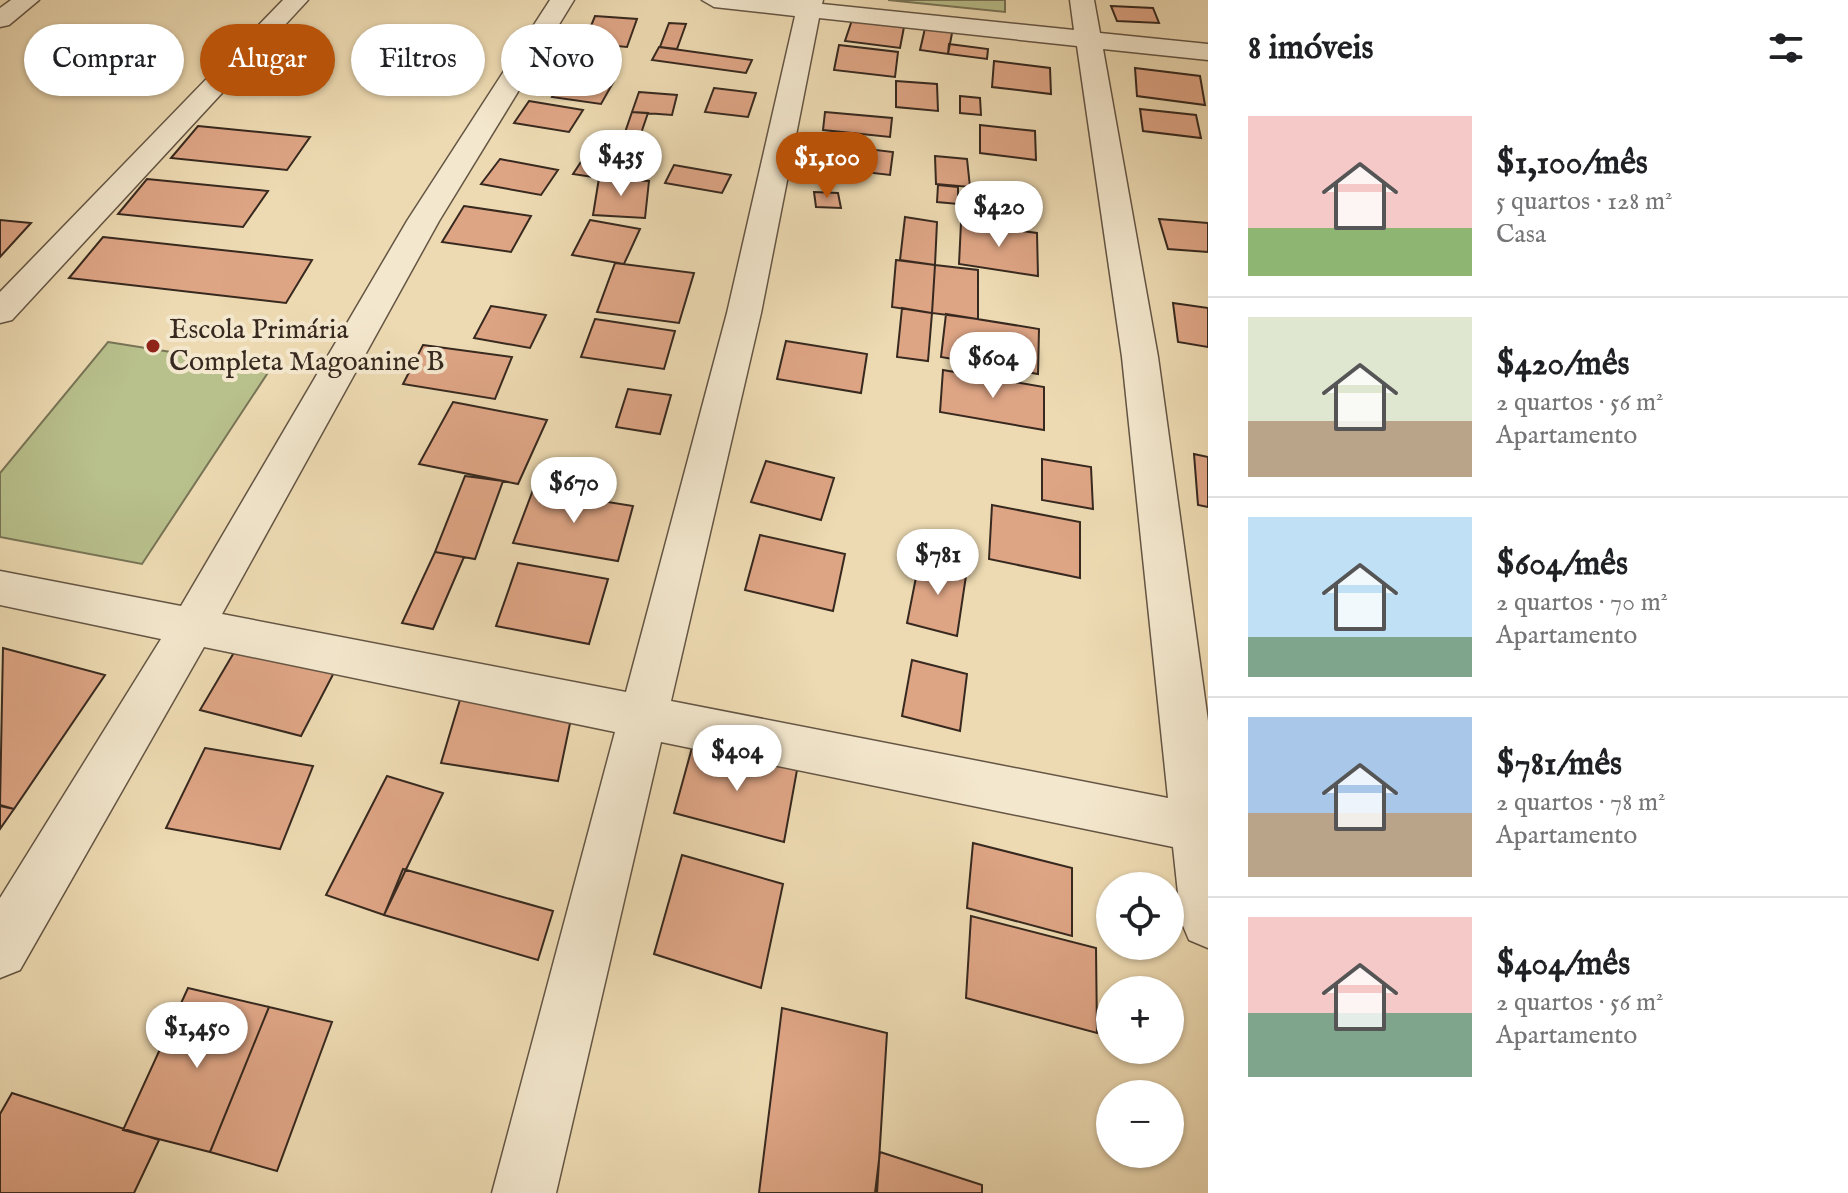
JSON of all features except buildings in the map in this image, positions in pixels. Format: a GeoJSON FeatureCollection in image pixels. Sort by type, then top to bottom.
{"type":"FeatureCollection","features":[{"type":"Feature","properties":{"kind":"street"},"geometry":{"type":"LineString","coordinates":[[0,20],[27,0]]}},
{"type":"Feature","properties":{"kind":"street"},"geometry":{"type":"LineString","coordinates":[[0,312],[296,0]]}},
{"type":"Feature","properties":{"kind":"street"},"geometry":{"type":"LineString","coordinates":[[0,950],[192,627],[423,221],[562,0]]}},
{"type":"Feature","properties":{"kind":"street"},"geometry":{"type":"LineString","coordinates":[[714,0],[810,5],[1091,41],[1208,52]]}},
{"type":"Feature","properties":{"kind":"street"},"geometry":{"type":"LineString","coordinates":[[1082,0],[1140,357],[1202,829],[1208,921]]}},
{"type":"Feature","properties":{"kind":"street"},"geometry":{"type":"LineString","coordinates":[[524,1193],[744,313],[810,5]]}},
{"type":"Feature","properties":{"kind":"street"},"geometry":{"type":"LineString","coordinates":[[0,588],[1202,829]]}},
{"type":"Feature","properties":{"kind":"green space"},"geometry":{"type":"Polygon","coordinates":[[[888,0],[1005,0],[1005,12],[888,0]]]}},
{"type":"Feature","properties":{"kind":"green space"},"geometry":{"type":"Polygon","coordinates":[[[108,342],[271,368],[142,564],[0,537],[0,473],[108,342]]]}},
{"type":"Feature","properties":{"kind":"place","name":"Escola Primária Completa Magoanine B"},"geometry":{"type":"Point","coordinates":[153,346]}}]}
